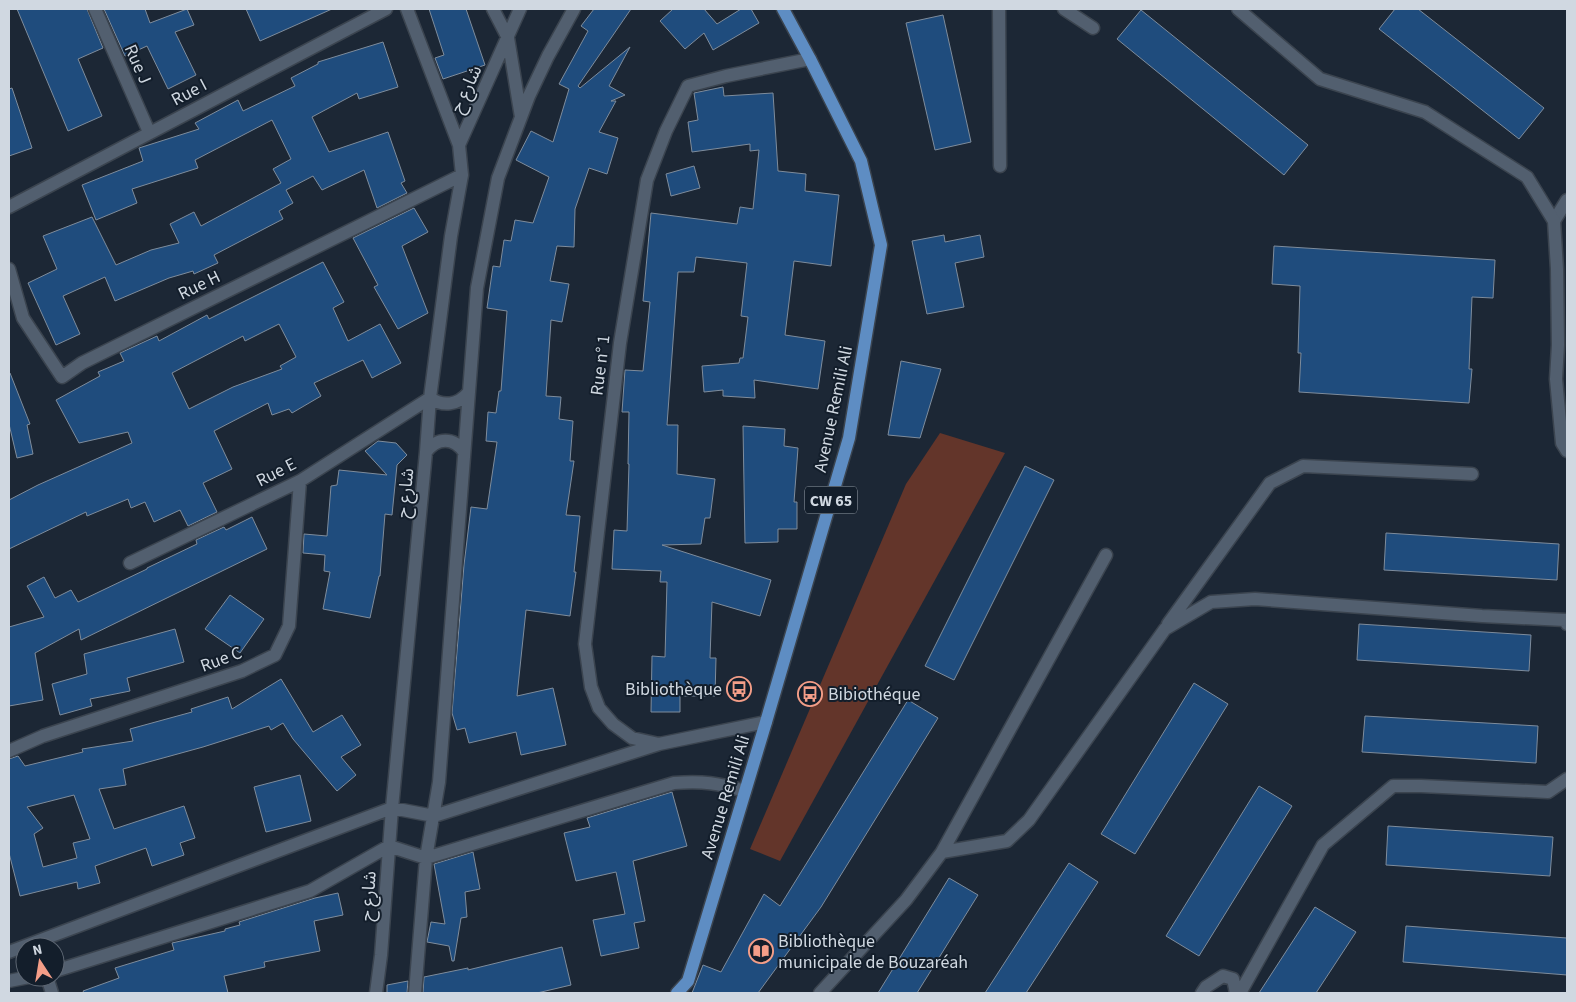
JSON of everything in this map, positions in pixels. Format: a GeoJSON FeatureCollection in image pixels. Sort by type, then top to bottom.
{"type":"FeatureCollection","features":[{"type":"Feature","properties":{"kind":"main road","name":"Avenue Remili Ali"},"geometry":{"type":"LineString","coordinates":[[677,993],[688,981],[746,792],[849,438],[881,245],[861,161],[810,59],[782,9]]}},
{"type":"Feature","properties":{"kind":"street","name":"Rue J"},"geometry":{"type":"LineString","coordinates":[[95,9],[149,132]]}},
{"type":"Feature","properties":{"kind":"street","name":"Rue I"},"geometry":{"type":"LineString","coordinates":[[9,207],[386,9]]}},
{"type":"Feature","properties":{"kind":"street"},"geometry":{"type":"LineString","coordinates":[[407,9],[460,144]]}},
{"type":"Feature","properties":{"kind":"street"},"geometry":{"type":"LineString","coordinates":[[493,9],[508,38],[521,117]]}},
{"type":"Feature","properties":{"kind":"street","name":"شارع ح"},"geometry":{"type":"LineString","coordinates":[[376,993],[381,956],[392,808],[430,398],[451,236],[462,175],[460,144],[520,9]]}},
{"type":"Feature","properties":{"kind":"street"},"geometry":{"type":"LineString","coordinates":[[415,993],[426,858],[439,782],[476,288],[498,178],[521,117],[548,56],[574,9]]}},
{"type":"Feature","properties":{"kind":"street"},"geometry":{"type":"LineString","coordinates":[[999,9],[1000,166]]}},
{"type":"Feature","properties":{"kind":"street"},"geometry":{"type":"LineString","coordinates":[[1064,9],[1093,28]]}},
{"type":"Feature","properties":{"kind":"street"},"geometry":{"type":"LineString","coordinates":[[1238,9],[1320,79],[1425,112],[1526,177],[1554,221],[1563,344],[1556,379],[1562,443],[1567,451]]}},
{"type":"Feature","properties":{"kind":"street","name":"Rue n° 1"},"geometry":{"type":"LineString","coordinates":[[658,744],[632,738],[613,724],[599,708],[591,687],[585,644],[620,343],[647,180],[666,131],[688,86],[726,76],[810,59]]}},
{"type":"Feature","properties":{"kind":"street","name":"Rue H"},"geometry":{"type":"LineString","coordinates":[[9,269],[23,318],[62,376],[82,363],[462,175]]}},
{"type":"Feature","properties":{"kind":"street"},"geometry":{"type":"LineString","coordinates":[[1554,221],[1567,200]]}},
{"type":"Feature","properties":{"kind":"street"},"geometry":{"type":"LineString","coordinates":[[430,398],[441,404],[447,404],[459,401],[468,393]]}},
{"type":"Feature","properties":{"kind":"street","name":"Rue E"},"geometry":{"type":"LineString","coordinates":[[130,563],[300,481],[430,398]]}},
{"type":"Feature","properties":{"kind":"street"},"geometry":{"type":"LineString","coordinates":[[426,452],[430,446],[442,440],[455,442],[464,452]]}},
{"type":"Feature","properties":{"kind":"street"},"geometry":{"type":"LineString","coordinates":[[942,852],[1007,841],[1029,820],[1270,483],[1304,466],[1472,474]]}},
{"type":"Feature","properties":{"kind":"street","name":"Rue C"},"geometry":{"type":"LineString","coordinates":[[9,751],[43,736],[242,672],[275,655],[288,626],[300,481]]}},
{"type":"Feature","properties":{"kind":"street"},"geometry":{"type":"LineString","coordinates":[[820,993],[906,900],[942,852],[1106,555]]}},
{"type":"Feature","properties":{"kind":"street"},"geometry":{"type":"LineString","coordinates":[[1165,629],[1211,602],[1255,599],[1482,616],[1565,620],[1567,624]]}},
{"type":"Feature","properties":{"kind":"street"},"geometry":{"type":"LineString","coordinates":[[50,937],[392,808],[434,816],[658,744],[766,722]]}},
{"type":"Feature","properties":{"kind":"street"},"geometry":{"type":"LineString","coordinates":[[1240,993],[1324,846],[1393,786],[1548,792],[1567,779]]}},
{"type":"Feature","properties":{"kind":"street"},"geometry":{"type":"LineString","coordinates":[[65,967],[310,891],[389,846],[426,858],[674,783],[698,781],[719,784],[746,792]]}},
{"type":"Feature","properties":{"kind":"street"},"geometry":{"type":"LineString","coordinates":[[1202,993],[1206,987],[1223,976],[1233,979],[1236,993]]}},
{"type":"Feature","properties":{"kind":"shaded area"},"geometry":{"type":"Polygon","coordinates":[[[940,433],[1005,453],[780,861],[750,849],[906,484],[940,433]]]}},
{"type":"Feature","properties":{"kind":"building"},"geometry":{"type":"Polygon","coordinates":[[[17,9],[87,9],[103,48],[78,59],[102,116],[68,131],[17,9]]]}},
{"type":"Feature","properties":{"kind":"building"},"geometry":{"type":"Polygon","coordinates":[[[104,9],[145,9],[150,23],[187,9],[194,25],[175,32],[196,75],[168,89],[147,46],[125,56],[104,9]]]}},
{"type":"Feature","properties":{"kind":"building"},"geometry":{"type":"Polygon","coordinates":[[[246,9],[332,9],[260,41],[246,9]]]}},
{"type":"Feature","properties":{"kind":"building"},"geometry":{"type":"Polygon","coordinates":[[[429,9],[466,9],[485,65],[443,79],[435,58],[444,55],[429,9]]]}},
{"type":"Feature","properties":{"kind":"building"},"geometry":{"type":"Polygon","coordinates":[[[594,9],[631,9],[578,86],[580,88],[630,47],[609,86],[625,95],[611,101],[616,101],[599,132],[618,138],[607,174],[589,168],[575,209],[574,247],[557,246],[550,281],[569,284],[562,322],[551,320],[546,396],[561,397],[559,419],[573,421],[570,461],[574,461],[566,515],[580,516],[574,572],[576,572],[570,616],[526,610],[517,696],[553,688],[566,745],[521,755],[516,732],[469,743],[465,728],[457,730],[452,713],[464,565],[471,507],[487,509],[497,442],[486,441],[488,412],[496,413],[499,391],[501,391],[507,311],[487,308],[493,266],[500,267],[504,240],[511,241],[515,220],[533,223],[549,177],[516,160],[531,131],[553,142],[569,89],[559,84],[588,31],[581,26],[594,9]]]}},
{"type":"Feature","properties":{"kind":"building"},"geometry":{"type":"Polygon","coordinates":[[[673,9],[704,9],[717,24],[741,9],[751,9],[759,23],[713,50],[704,33],[685,49],[660,21],[673,9]]]}},
{"type":"Feature","properties":{"kind":"building"},"geometry":{"type":"Polygon","coordinates":[[[1395,9],[1418,9],[1544,108],[1519,139],[1379,29],[1395,9]]]}},
{"type":"Feature","properties":{"kind":"building"},"geometry":{"type":"Polygon","coordinates":[[[1141,10],[1308,145],[1284,175],[1117,39],[1141,10]]]}},
{"type":"Feature","properties":{"kind":"building"},"geometry":{"type":"Polygon","coordinates":[[[943,15],[971,142],[935,150],[906,23],[943,15]]]}},
{"type":"Feature","properties":{"kind":"building"},"geometry":{"type":"Polygon","coordinates":[[[383,42],[398,87],[359,99],[357,93],[312,117],[329,152],[388,132],[405,181],[401,183],[407,193],[377,208],[364,170],[322,190],[313,176],[286,190],[293,203],[279,211],[283,219],[214,255],[218,263],[194,274],[193,271],[169,278],[115,301],[105,277],[63,296],[80,334],[56,345],[28,283],[57,269],[43,236],[92,217],[116,265],[151,250],[179,243],[170,224],[194,212],[201,226],[281,183],[273,169],[291,159],[272,120],[195,160],[198,168],[132,189],[137,203],[96,220],[82,185],[143,161],[139,148],[199,129],[195,123],[238,100],[243,111],[295,86],[291,78],[318,64],[318,62],[383,42]]]}},
{"type":"Feature","properties":{"kind":"building"},"geometry":{"type":"Polygon","coordinates":[[[723,87],[724,96],[773,93],[778,171],[806,174],[805,191],[839,195],[831,266],[794,261],[785,335],[825,341],[818,389],[754,380],[755,398],[723,396],[723,390],[704,392],[702,366],[739,363],[740,358],[743,358],[748,317],[741,316],[747,263],[696,257],[694,272],[678,272],[667,425],[678,425],[677,474],[715,479],[710,518],[705,518],[701,544],[662,545],[771,580],[760,616],[712,602],[710,658],[716,658],[715,696],[680,696],[680,712],[651,712],[652,656],[665,657],[667,582],[660,582],[661,571],[612,569],[614,530],[627,531],[629,412],[622,412],[625,370],[643,371],[650,302],[643,301],[651,213],[737,224],[740,207],[753,209],[759,150],[750,151],[750,144],[692,152],[688,122],[698,120],[694,93],[723,87]]]}},
{"type":"Feature","properties":{"kind":"building"},"geometry":{"type":"Polygon","coordinates":[[[12,88],[32,148],[9,156],[9,89],[12,88]]]}},
{"type":"Feature","properties":{"kind":"building"},"geometry":{"type":"Polygon","coordinates":[[[694,166],[700,188],[671,196],[666,174],[694,166]]]}},
{"type":"Feature","properties":{"kind":"building"},"geometry":{"type":"Polygon","coordinates":[[[414,208],[428,232],[402,246],[428,313],[398,329],[374,287],[378,285],[353,238],[414,208]]]}},
{"type":"Feature","properties":{"kind":"building"},"geometry":{"type":"Polygon","coordinates":[[[944,235],[945,242],[980,235],[984,257],[955,263],[964,307],[927,314],[912,241],[944,235]]]}},
{"type":"Feature","properties":{"kind":"building"},"geometry":{"type":"Polygon","coordinates":[[[1274,246],[1495,260],[1493,298],[1472,297],[1469,369],[1472,369],[1469,403],[1299,392],[1301,353],[1298,353],[1300,286],[1272,284],[1274,246]]]}},
{"type":"Feature","properties":{"kind":"building"},"geometry":{"type":"Polygon","coordinates":[[[323,262],[344,302],[333,308],[348,341],[380,324],[401,363],[372,378],[363,360],[314,383],[321,396],[292,413],[289,409],[272,415],[268,403],[214,431],[232,469],[203,483],[217,512],[188,526],[180,510],[154,522],[145,502],[131,508],[128,499],[87,516],[86,512],[9,549],[9,500],[132,443],[128,432],[79,443],[56,400],[100,376],[98,372],[124,361],[120,353],[157,336],[159,341],[207,315],[209,319],[323,262]],[[279,324],[245,341],[243,336],[172,373],[189,409],[233,387],[282,369],[280,366],[296,357],[279,324]]]}},
{"type":"Feature","properties":{"kind":"building"},"geometry":{"type":"Polygon","coordinates":[[[901,361],[941,369],[920,438],[888,435],[901,361]]]}},
{"type":"Feature","properties":{"kind":"building"},"geometry":{"type":"Polygon","coordinates":[[[9,373],[30,424],[27,425],[33,454],[17,458],[9,424],[9,373]]]}},
{"type":"Feature","properties":{"kind":"building"},"geometry":{"type":"Polygon","coordinates":[[[743,426],[785,429],[784,446],[798,448],[794,502],[797,502],[797,529],[778,529],[778,542],[745,543],[743,426]]]}},
{"type":"Feature","properties":{"kind":"building"},"geometry":{"type":"Polygon","coordinates":[[[378,441],[396,443],[407,455],[397,465],[392,515],[385,514],[380,576],[370,618],[323,609],[330,572],[324,571],[325,555],[303,553],[304,534],[327,536],[331,486],[337,485],[339,470],[387,475],[365,451],[378,441]]]}},
{"type":"Feature","properties":{"kind":"building"},"geometry":{"type":"Polygon","coordinates":[[[1025,466],[1054,480],[954,680],[925,666],[1025,466]]]}},
{"type":"Feature","properties":{"kind":"building"},"geometry":{"type":"Polygon","coordinates":[[[252,517],[267,549],[81,640],[79,629],[35,653],[43,700],[9,706],[9,627],[44,617],[27,586],[44,577],[55,598],[71,590],[78,602],[197,544],[196,540],[224,527],[226,530],[252,517]]]}},
{"type":"Feature","properties":{"kind":"building"},"geometry":{"type":"Polygon","coordinates":[[[1386,533],[1559,544],[1557,580],[1384,570],[1386,533]]]}},
{"type":"Feature","properties":{"kind":"building"},"geometry":{"type":"Polygon","coordinates":[[[230,595],[264,619],[240,653],[205,629],[230,595]]]}},
{"type":"Feature","properties":{"kind":"building"},"geometry":{"type":"Polygon","coordinates":[[[1359,624],[1531,635],[1529,671],[1357,660],[1359,624]]]}},
{"type":"Feature","properties":{"kind":"building"},"geometry":{"type":"Polygon","coordinates":[[[175,629],[184,662],[127,678],[130,691],[90,699],[92,706],[60,715],[52,684],[87,674],[84,654],[175,629]]]}},
{"type":"Feature","properties":{"kind":"building"},"geometry":{"type":"Polygon","coordinates":[[[281,679],[313,732],[342,715],[361,745],[341,757],[356,775],[337,791],[293,739],[283,723],[271,730],[269,726],[123,769],[126,785],[99,789],[114,829],[184,806],[195,838],[180,843],[184,855],[152,866],[146,848],[95,866],[100,883],[78,889],[77,882],[20,896],[9,853],[9,759],[18,756],[25,766],[83,752],[82,749],[133,741],[130,729],[192,712],[191,709],[228,697],[232,709],[281,679]],[[74,795],[27,807],[43,828],[34,834],[43,867],[77,858],[73,843],[90,839],[74,795]]]}},
{"type":"Feature","properties":{"kind":"building"},"geometry":{"type":"Polygon","coordinates":[[[1194,683],[1228,704],[1135,854],[1101,834],[1194,683]]]}},
{"type":"Feature","properties":{"kind":"building"},"geometry":{"type":"Polygon","coordinates":[[[908,700],[938,718],[821,907],[758,993],[692,993],[703,965],[721,972],[764,894],[780,906],[908,700]]]}},
{"type":"Feature","properties":{"kind":"building"},"geometry":{"type":"Polygon","coordinates":[[[1365,716],[1538,726],[1536,763],[1362,752],[1365,716]]]}},
{"type":"Feature","properties":{"kind":"building"},"geometry":{"type":"Polygon","coordinates":[[[300,775],[311,821],[266,832],[254,787],[300,775]]]}},
{"type":"Feature","properties":{"kind":"building"},"geometry":{"type":"Polygon","coordinates":[[[1259,786],[1292,806],[1199,956],[1166,936],[1259,786]]]}},
{"type":"Feature","properties":{"kind":"building"},"geometry":{"type":"Polygon","coordinates":[[[672,792],[687,846],[633,861],[645,921],[634,923],[639,948],[601,956],[593,920],[625,914],[616,872],[576,881],[564,833],[590,827],[587,818],[672,792]]]}},
{"type":"Feature","properties":{"kind":"building"},"geometry":{"type":"Polygon","coordinates":[[[1388,826],[1553,837],[1550,876],[1386,865],[1388,826]]]}},
{"type":"Feature","properties":{"kind":"building"},"geometry":{"type":"Polygon","coordinates":[[[473,852],[480,889],[465,892],[467,917],[461,918],[454,961],[452,961],[449,946],[427,942],[431,922],[445,924],[434,864],[473,852]]]}},
{"type":"Feature","properties":{"kind":"building"},"geometry":{"type":"Polygon","coordinates":[[[1069,863],[1098,882],[1026,993],[985,993],[1069,863]]]}},
{"type":"Feature","properties":{"kind":"building"},"geometry":{"type":"Polygon","coordinates":[[[949,878],[978,895],[917,993],[878,993],[949,878]]]}},
{"type":"Feature","properties":{"kind":"building"},"geometry":{"type":"Polygon","coordinates":[[[338,893],[343,915],[314,921],[320,951],[264,962],[265,967],[224,976],[228,993],[84,993],[83,991],[119,978],[115,968],[174,950],[172,943],[225,931],[225,929],[240,925],[239,922],[315,898],[338,893]]]}},
{"type":"Feature","properties":{"kind":"building"},"geometry":{"type":"Polygon","coordinates":[[[1315,907],[1356,932],[1316,993],[1259,993],[1315,907]]]}},
{"type":"Feature","properties":{"kind":"building"},"geometry":{"type":"Polygon","coordinates":[[[1406,926],[1567,938],[1567,975],[1403,962],[1406,926]]]}},
{"type":"Feature","properties":{"kind":"building"},"geometry":{"type":"Polygon","coordinates":[[[562,947],[571,985],[537,993],[423,993],[424,977],[468,968],[468,970],[562,947]]]}},
{"type":"Feature","properties":{"kind":"building"},"geometry":{"type":"Polygon","coordinates":[[[408,981],[407,993],[387,993],[387,985],[408,981]]]}},
{"type":"Feature","properties":{"kind":"place","name":"Bibliothèque"},"geometry":{"type":"Point","coordinates":[739,689]}},
{"type":"Feature","properties":{"kind":"place","name":"Bibiothéque"},"geometry":{"type":"Point","coordinates":[810,694]}},
{"type":"Feature","properties":{"kind":"place","name":"Bibliothèque municipale de Bouzaréah"},"geometry":{"type":"Point","coordinates":[761,951]}}]}
